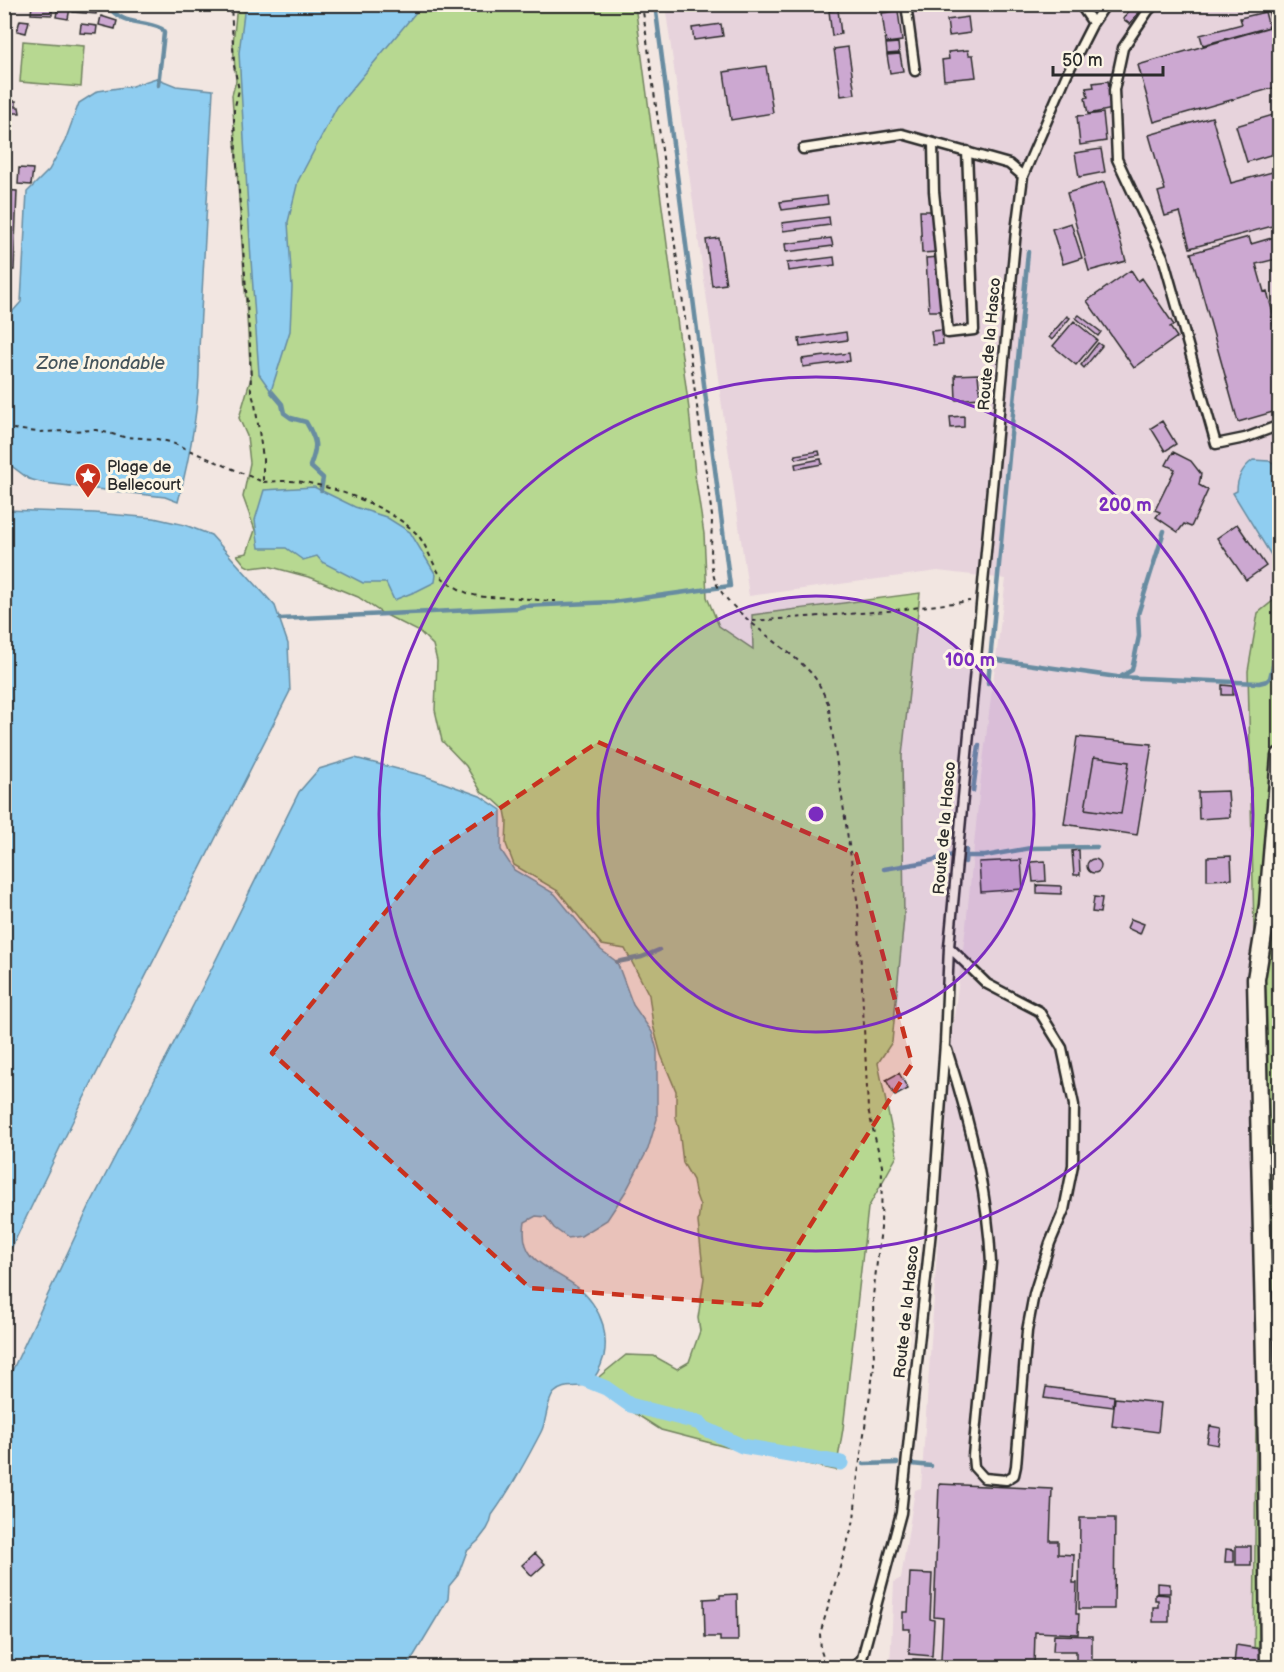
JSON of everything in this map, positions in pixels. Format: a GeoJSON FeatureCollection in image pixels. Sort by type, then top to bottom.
{"type":"FeatureCollection","features":[{"type":"Feature","properties":{"kind":"street"},"geometry":{"type":"LineString","coordinates":[[1269,1668],[1256,979],[1268,905],[1280,756]]}},
{"type":"Feature","properties":{"kind":"lane"},"geometry":{"type":"LineString","coordinates":[[906,4],[915,71]]}},
{"type":"Feature","properties":{"kind":"lane"},"geometry":{"type":"LineString","coordinates":[[1080,4],[1093,23]]}},
{"type":"Feature","properties":{"kind":"lane","name":"Route de la Hasco"},"geometry":{"type":"LineString","coordinates":[[860,1667],[901,1513],[933,1212],[949,947],[1023,176],[1067,74],[1093,23],[1106,4]]}},
{"type":"Feature","properties":{"kind":"lane"},"geometry":{"type":"LineString","coordinates":[[1155,4],[1123,48],[1114,90],[1117,159],[1163,257],[1216,444],[1245,438],[1280,425]]}},
{"type":"Feature","properties":{"kind":"lane"},"geometry":{"type":"LineString","coordinates":[[1273,4],[1280,39]]}},
{"type":"Feature","properties":{"kind":"lane"},"geometry":{"type":"LineString","coordinates":[[803,149],[902,134],[1009,164],[1023,176]]}},
{"type":"Feature","properties":{"kind":"lane"},"geometry":{"type":"LineString","coordinates":[[933,144],[934,191],[948,333],[974,330],[967,151]]}},
{"type":"Feature","properties":{"kind":"lane"},"geometry":{"type":"LineString","coordinates":[[945,1043],[963,1100],[990,1237],[991,1263],[973,1456],[974,1467],[984,1478],[1006,1480],[1014,1476],[1016,1466],[1027,1330],[1034,1294],[1050,1243],[1064,1210],[1073,1165],[1074,1106],[1062,1048],[1040,1011],[987,984],[949,947]]}},
{"type":"Feature","properties":{"kind":"path"},"geometry":{"type":"LineString","coordinates":[[231,4],[234,66],[238,90],[234,122],[250,345],[250,391],[255,404],[263,458],[263,482]]}},
{"type":"Feature","properties":{"kind":"path"},"geometry":{"type":"LineString","coordinates":[[642,4],[712,516],[712,573],[716,584],[736,608],[785,648],[813,675],[828,702],[858,906],[868,1109],[882,1166],[881,1228],[873,1296],[874,1367],[858,1474],[854,1520],[820,1634],[821,1651],[827,1668]]}},
{"type":"Feature","properties":{"kind":"path"},"geometry":{"type":"LineString","coordinates":[[4,428],[38,432],[96,430],[124,437],[157,439],[170,442],[263,482],[309,483],[335,490],[400,519],[428,549],[442,579],[479,598],[556,601]]}},
{"type":"Feature","properties":{"kind":"path"},"geometry":{"type":"LineString","coordinates":[[750,621],[888,611],[981,599]]}},
{"type":"Feature","properties":{"kind":"highlighted area"},"geometry":{"type":"Polygon","coordinates":[[[598,742],[856,854],[912,1064],[760,1305],[530,1288],[272,1053],[432,854],[598,742]]]}},
{"type":"Feature","properties":{"kind":"shaded area"},"geometry":{"type":"Polygon","coordinates":[[[665,5],[1279,5],[1280,596],[1258,613],[1248,671],[1254,929],[1256,1423],[1254,1667],[890,1667],[894,1582],[901,1578],[915,1490],[921,1488],[952,1032],[1006,579],[938,571],[749,596],[665,5]]]}},
{"type":"Feature","properties":{"kind":"green space"},"geometry":{"type":"Polygon","coordinates":[[[237,5],[635,5],[689,409],[695,475],[704,534],[707,597],[719,626],[753,649],[752,615],[920,593],[902,756],[904,918],[892,1042],[878,1063],[897,1156],[868,1208],[843,1429],[836,1470],[726,1447],[661,1430],[597,1389],[597,1380],[600,1376],[626,1355],[654,1356],[677,1369],[689,1362],[700,1331],[698,1318],[704,1278],[698,1222],[700,1206],[693,1180],[683,1163],[676,1117],[676,1091],[661,1055],[653,1025],[649,995],[625,949],[602,945],[558,891],[514,865],[506,844],[505,810],[482,793],[466,766],[442,741],[435,710],[437,661],[433,645],[420,632],[382,613],[358,597],[312,578],[268,566],[251,568],[245,565],[237,555],[247,553],[255,530],[243,497],[250,463],[247,436],[239,418],[251,378],[232,95],[236,81],[233,44],[237,5]]]}},
{"type":"Feature","properties":{"kind":"green space"},"geometry":{"type":"Polygon","coordinates":[[[23,41],[84,46],[81,87],[20,82],[23,41]]]}},
{"type":"Feature","properties":{"kind":"green space"},"geometry":{"type":"Polygon","coordinates":[[[1279,596],[1280,1667],[1254,1668],[1256,1423],[1254,929],[1248,671],[1258,613],[1279,596]]]}},
{"type":"Feature","properties":{"kind":"water"},"geometry":{"type":"Polygon","coordinates":[[[245,5],[422,5],[337,107],[298,181],[288,222],[292,287],[290,331],[271,391],[259,374],[251,260],[239,53],[245,5]]]}},
{"type":"Feature","properties":{"kind":"water","name":"Zone Inondable"},"geometry":{"type":"Polygon","coordinates":[[[156,78],[176,86],[213,90],[197,407],[178,502],[165,497],[44,483],[29,479],[5,461],[5,320],[21,302],[27,192],[49,170],[65,141],[79,103],[98,91],[132,86],[156,78]]]}},
{"type":"Feature","properties":{"kind":"water"},"geometry":{"type":"Polygon","coordinates":[[[1253,460],[1269,461],[1279,465],[1279,568],[1233,493],[1237,491],[1243,470],[1253,460]]]}},
{"type":"Feature","properties":{"kind":"water"},"geometry":{"type":"Polygon","coordinates":[[[314,487],[355,507],[386,517],[410,532],[436,575],[435,582],[394,600],[386,583],[363,583],[322,562],[317,556],[303,560],[286,548],[259,548],[255,520],[264,490],[314,487]]]}},
{"type":"Feature","properties":{"kind":"water"},"geometry":{"type":"Polygon","coordinates":[[[5,510],[95,513],[154,518],[185,525],[211,535],[275,606],[288,644],[290,691],[83,1100],[5,1261],[5,510]]]}},
{"type":"Feature","properties":{"kind":"water"},"geometry":{"type":"Polygon","coordinates":[[[355,758],[425,776],[480,796],[501,810],[501,850],[514,870],[555,894],[601,950],[617,962],[633,1005],[652,1032],[657,1050],[657,1119],[648,1149],[626,1191],[607,1220],[581,1236],[568,1238],[554,1228],[546,1217],[536,1216],[525,1222],[524,1236],[532,1255],[582,1291],[599,1314],[603,1325],[605,1345],[599,1371],[587,1384],[560,1388],[551,1397],[543,1428],[530,1454],[492,1515],[487,1529],[467,1551],[458,1575],[449,1586],[448,1599],[407,1667],[5,1667],[5,1386],[89,1207],[199,994],[299,792],[319,769],[355,758]]]}},
{"type":"Feature","properties":{"kind":"building"},"geometry":{"type":"Polygon","coordinates":[[[74,4],[97,5],[96,14],[73,12],[74,4]]]}},
{"type":"Feature","properties":{"kind":"building"},"geometry":{"type":"Polygon","coordinates":[[[880,4],[893,4],[894,11],[881,12],[880,4]]]}},
{"type":"Feature","properties":{"kind":"building"},"geometry":{"type":"Polygon","coordinates":[[[1133,4],[1145,4],[1130,24],[1123,19],[1133,4]]]}},
{"type":"Feature","properties":{"kind":"building"},"geometry":{"type":"Polygon","coordinates":[[[32,5],[52,7],[52,15],[31,14],[32,5]]]}},
{"type":"Feature","properties":{"kind":"building"},"geometry":{"type":"Polygon","coordinates":[[[58,6],[70,8],[68,19],[56,17],[58,6]]]}},
{"type":"Feature","properties":{"kind":"building"},"geometry":{"type":"Polygon","coordinates":[[[838,10],[841,34],[832,36],[829,11],[838,10]]]}},
{"type":"Feature","properties":{"kind":"building"},"geometry":{"type":"Polygon","coordinates":[[[898,11],[902,41],[886,43],[882,13],[898,11]]]}},
{"type":"Feature","properties":{"kind":"building"},"geometry":{"type":"Polygon","coordinates":[[[1265,12],[1269,27],[1203,45],[1200,35],[1242,24],[1240,18],[1265,12]]]}},
{"type":"Feature","properties":{"kind":"building"},"geometry":{"type":"Polygon","coordinates":[[[101,16],[117,21],[115,29],[99,25],[101,16]]]}},
{"type":"Feature","properties":{"kind":"building"},"geometry":{"type":"Polygon","coordinates":[[[968,17],[970,33],[949,36],[947,20],[968,17]]]}},
{"type":"Feature","properties":{"kind":"building"},"geometry":{"type":"Polygon","coordinates":[[[20,20],[29,21],[26,33],[17,31],[20,20]]]}},
{"type":"Feature","properties":{"kind":"building"},"geometry":{"type":"Polygon","coordinates":[[[81,24],[97,26],[96,34],[80,33],[81,24]]]}},
{"type":"Feature","properties":{"kind":"building"},"geometry":{"type":"Polygon","coordinates":[[[721,24],[723,36],[694,40],[692,28],[721,24]]]}},
{"type":"Feature","properties":{"kind":"building"},"geometry":{"type":"Polygon","coordinates":[[[1270,27],[1280,62],[1280,86],[1154,122],[1138,65],[1270,27]]]}},
{"type":"Feature","properties":{"kind":"building"},"geometry":{"type":"Polygon","coordinates":[[[898,43],[899,53],[887,54],[886,44],[898,43]]]}},
{"type":"Feature","properties":{"kind":"building"},"geometry":{"type":"Polygon","coordinates":[[[848,47],[855,94],[841,96],[834,49],[848,47]]]}},
{"type":"Feature","properties":{"kind":"building"},"geometry":{"type":"Polygon","coordinates":[[[968,50],[969,55],[973,55],[976,77],[944,80],[942,60],[949,59],[948,52],[968,50]]]}},
{"type":"Feature","properties":{"kind":"building"},"geometry":{"type":"Polygon","coordinates":[[[900,54],[903,71],[890,73],[887,55],[900,54]]]}},
{"type":"Feature","properties":{"kind":"building"},"geometry":{"type":"Polygon","coordinates":[[[766,66],[773,113],[731,120],[724,72],[766,66]]]}},
{"type":"Feature","properties":{"kind":"building"},"geometry":{"type":"Polygon","coordinates":[[[1108,81],[1113,109],[1088,114],[1086,88],[1094,87],[1093,83],[1108,81]]]}},
{"type":"Feature","properties":{"kind":"building"},"geometry":{"type":"Polygon","coordinates":[[[4,101],[16,101],[16,107],[19,107],[20,113],[4,113],[4,101]]]}},
{"type":"Feature","properties":{"kind":"building"},"geometry":{"type":"Polygon","coordinates":[[[1103,113],[1106,141],[1080,145],[1077,116],[1103,113]]]}},
{"type":"Feature","properties":{"kind":"building"},"geometry":{"type":"Polygon","coordinates":[[[1280,113],[1280,152],[1247,162],[1236,126],[1280,113]]]}},
{"type":"Feature","properties":{"kind":"building"},"geometry":{"type":"Polygon","coordinates":[[[1212,117],[1231,183],[1280,170],[1280,224],[1190,248],[1180,212],[1165,216],[1158,192],[1165,190],[1149,135],[1212,117]]]}},
{"type":"Feature","properties":{"kind":"building"},"geometry":{"type":"Polygon","coordinates":[[[1101,149],[1105,172],[1079,177],[1075,153],[1101,149]]]}},
{"type":"Feature","properties":{"kind":"building"},"geometry":{"type":"Polygon","coordinates":[[[19,168],[33,169],[31,185],[18,184],[19,168]]]}},
{"type":"Feature","properties":{"kind":"building"},"geometry":{"type":"Polygon","coordinates":[[[1104,182],[1126,261],[1089,271],[1067,193],[1104,182]]]}},
{"type":"Feature","properties":{"kind":"building"},"geometry":{"type":"Polygon","coordinates":[[[4,190],[17,191],[14,270],[4,270],[4,190]]]}},
{"type":"Feature","properties":{"kind":"building"},"geometry":{"type":"Polygon","coordinates":[[[827,196],[828,204],[782,210],[780,202],[827,196]]]}},
{"type":"Feature","properties":{"kind":"building"},"geometry":{"type":"Polygon","coordinates":[[[920,211],[935,211],[937,252],[922,253],[920,211]]]}},
{"type":"Feature","properties":{"kind":"building"},"geometry":{"type":"Polygon","coordinates":[[[829,217],[830,225],[783,231],[782,223],[829,217]]]}},
{"type":"Feature","properties":{"kind":"building"},"geometry":{"type":"Polygon","coordinates":[[[1071,223],[1082,258],[1063,264],[1052,229],[1071,223]]]}},
{"type":"Feature","properties":{"kind":"building"},"geometry":{"type":"Polygon","coordinates":[[[1249,237],[1251,244],[1275,237],[1280,253],[1280,258],[1256,264],[1264,292],[1267,291],[1274,317],[1271,317],[1280,348],[1280,410],[1238,422],[1191,253],[1249,237]]]}},
{"type":"Feature","properties":{"kind":"building"},"geometry":{"type":"Polygon","coordinates":[[[719,238],[726,284],[712,286],[706,240],[719,238]]]}},
{"type":"Feature","properties":{"kind":"building"},"geometry":{"type":"Polygon","coordinates":[[[831,238],[833,246],[786,252],[785,244],[831,238]]]}},
{"type":"Feature","properties":{"kind":"building"},"geometry":{"type":"Polygon","coordinates":[[[834,257],[835,265],[788,271],[787,263],[834,257]]]}},
{"type":"Feature","properties":{"kind":"building"},"geometry":{"type":"Polygon","coordinates":[[[940,257],[943,311],[929,311],[926,258],[940,257]]]}},
{"type":"Feature","properties":{"kind":"building"},"geometry":{"type":"Polygon","coordinates":[[[1131,270],[1138,281],[1142,278],[1174,325],[1170,327],[1177,337],[1134,368],[1087,301],[1131,270]]]}},
{"type":"Feature","properties":{"kind":"building"},"geometry":{"type":"Polygon","coordinates":[[[1079,315],[1101,332],[1098,336],[1076,318],[1079,315]]]}},
{"type":"Feature","properties":{"kind":"building"},"geometry":{"type":"Polygon","coordinates":[[[1067,316],[1070,318],[1052,340],[1049,337],[1067,316]]]}},
{"type":"Feature","properties":{"kind":"building"},"geometry":{"type":"Polygon","coordinates":[[[1074,321],[1097,340],[1076,365],[1053,346],[1074,321]]]}},
{"type":"Feature","properties":{"kind":"building"},"geometry":{"type":"Polygon","coordinates":[[[942,330],[943,344],[933,345],[931,331],[942,330]]]}},
{"type":"Feature","properties":{"kind":"building"},"geometry":{"type":"Polygon","coordinates":[[[846,332],[847,340],[800,347],[799,339],[846,332]]]}},
{"type":"Feature","properties":{"kind":"building"},"geometry":{"type":"Polygon","coordinates":[[[1098,343],[1102,346],[1084,368],[1081,365],[1098,343]]]}},
{"type":"Feature","properties":{"kind":"building"},"geometry":{"type":"Polygon","coordinates":[[[849,353],[850,361],[803,367],[802,359],[849,353]]]}},
{"type":"Feature","properties":{"kind":"building"},"geometry":{"type":"Polygon","coordinates":[[[978,374],[980,398],[956,400],[955,375],[978,374]]]}},
{"type":"Feature","properties":{"kind":"building"},"geometry":{"type":"Polygon","coordinates":[[[964,416],[964,427],[951,428],[950,417],[964,416]]]}},
{"type":"Feature","properties":{"kind":"building"},"geometry":{"type":"Polygon","coordinates":[[[1162,421],[1176,444],[1165,451],[1151,428],[1162,421]]]}},
{"type":"Feature","properties":{"kind":"building"},"geometry":{"type":"Polygon","coordinates":[[[819,451],[820,455],[796,459],[795,455],[819,451]]]}},
{"type":"Feature","properties":{"kind":"building"},"geometry":{"type":"Polygon","coordinates":[[[1173,452],[1191,461],[1201,474],[1199,485],[1208,490],[1191,527],[1184,524],[1178,532],[1156,517],[1160,512],[1155,510],[1175,469],[1166,465],[1173,452]]]}},
{"type":"Feature","properties":{"kind":"building"},"geometry":{"type":"Polygon","coordinates":[[[821,459],[822,464],[796,469],[795,464],[821,459]]]}},
{"type":"Feature","properties":{"kind":"building"},"geometry":{"type":"Polygon","coordinates":[[[1237,524],[1266,566],[1246,580],[1217,538],[1237,524]]]}},
{"type":"Feature","properties":{"kind":"building"},"geometry":{"type":"Polygon","coordinates":[[[1222,685],[1233,686],[1233,695],[1222,695],[1222,685]]]}},
{"type":"Feature","properties":{"kind":"building"},"geometry":{"type":"Polygon","coordinates":[[[1077,737],[1152,744],[1137,835],[1064,824],[1077,737]],[[1094,757],[1085,809],[1121,814],[1129,762],[1094,757]]]}},
{"type":"Feature","properties":{"kind":"building"},"geometry":{"type":"Polygon","coordinates":[[[1094,757],[1129,762],[1121,814],[1085,809],[1094,757]]]}},
{"type":"Feature","properties":{"kind":"building"},"geometry":{"type":"Polygon","coordinates":[[[1228,791],[1230,817],[1199,819],[1198,792],[1228,791]]]}},
{"type":"Feature","properties":{"kind":"building"},"geometry":{"type":"Polygon","coordinates":[[[1079,850],[1080,875],[1074,875],[1072,851],[1079,850]]]}},
{"type":"Feature","properties":{"kind":"building"},"geometry":{"type":"Polygon","coordinates":[[[1231,856],[1232,879],[1207,880],[1207,857],[1231,856]]]}},
{"type":"Feature","properties":{"kind":"building"},"geometry":{"type":"Polygon","coordinates":[[[1091,859],[1097,859],[1101,866],[1097,873],[1091,873],[1087,869],[1087,863],[1091,859]]]}},
{"type":"Feature","properties":{"kind":"building"},"geometry":{"type":"Polygon","coordinates":[[[1021,860],[1023,889],[981,892],[979,862],[1021,860]]]}},
{"type":"Feature","properties":{"kind":"building"},"geometry":{"type":"Polygon","coordinates":[[[1045,861],[1046,881],[1033,882],[1031,862],[1045,861]]]}},
{"type":"Feature","properties":{"kind":"building"},"geometry":{"type":"Polygon","coordinates":[[[1037,885],[1061,886],[1061,894],[1037,893],[1037,885]]]}},
{"type":"Feature","properties":{"kind":"building"},"geometry":{"type":"Polygon","coordinates":[[[1094,897],[1102,898],[1100,913],[1092,912],[1094,897]]]}},
{"type":"Feature","properties":{"kind":"building"},"geometry":{"type":"Polygon","coordinates":[[[1131,919],[1144,924],[1140,934],[1127,928],[1131,919]]]}},
{"type":"Feature","properties":{"kind":"building"},"geometry":{"type":"Polygon","coordinates":[[[899,1073],[908,1089],[895,1096],[886,1080],[899,1073]]]}},
{"type":"Feature","properties":{"kind":"building"},"geometry":{"type":"Polygon","coordinates":[[[1046,1387],[1114,1396],[1113,1407],[1044,1398],[1046,1387]]]}},
{"type":"Feature","properties":{"kind":"building"},"geometry":{"type":"Polygon","coordinates":[[[1115,1398],[1161,1403],[1158,1432],[1112,1426],[1115,1398]]]}},
{"type":"Feature","properties":{"kind":"building"},"geometry":{"type":"Polygon","coordinates":[[[1210,1426],[1221,1428],[1218,1445],[1207,1443],[1210,1426]]]}},
{"type":"Feature","properties":{"kind":"building"},"geometry":{"type":"Polygon","coordinates":[[[939,1484],[1052,1489],[1050,1541],[1058,1541],[1058,1554],[1074,1555],[1073,1583],[1077,1583],[1078,1634],[1035,1632],[1034,1668],[913,1668],[913,1659],[941,1660],[943,1618],[934,1617],[939,1484]]]}},
{"type":"Feature","properties":{"kind":"building"},"geometry":{"type":"Polygon","coordinates":[[[1080,1518],[1115,1518],[1114,1609],[1079,1609],[1080,1518]]]}},
{"type":"Feature","properties":{"kind":"building"},"geometry":{"type":"Polygon","coordinates":[[[1236,1546],[1251,1546],[1251,1565],[1236,1565],[1236,1546]]]}},
{"type":"Feature","properties":{"kind":"building"},"geometry":{"type":"Polygon","coordinates":[[[1226,1549],[1234,1550],[1234,1562],[1225,1562],[1226,1549]]]}},
{"type":"Feature","properties":{"kind":"building"},"geometry":{"type":"Polygon","coordinates":[[[535,1553],[545,1564],[532,1576],[522,1565],[535,1553]]]}},
{"type":"Feature","properties":{"kind":"building"},"geometry":{"type":"Polygon","coordinates":[[[910,1573],[932,1574],[930,1619],[934,1620],[932,1656],[909,1654],[910,1629],[903,1629],[903,1612],[908,1612],[910,1573]]]}},
{"type":"Feature","properties":{"kind":"building"},"geometry":{"type":"Polygon","coordinates":[[[1157,1583],[1170,1584],[1170,1593],[1157,1593],[1157,1583]]]}},
{"type":"Feature","properties":{"kind":"building"},"geometry":{"type":"Polygon","coordinates":[[[737,1594],[738,1641],[720,1641],[720,1637],[705,1637],[704,1599],[737,1594]]]}},
{"type":"Feature","properties":{"kind":"building"},"geometry":{"type":"Polygon","coordinates":[[[1155,1594],[1169,1595],[1169,1622],[1153,1622],[1153,1607],[1158,1607],[1155,1594]]]}},
{"type":"Feature","properties":{"kind":"building"},"geometry":{"type":"Polygon","coordinates":[[[1054,1635],[1092,1636],[1092,1668],[1076,1668],[1076,1651],[1053,1651],[1054,1635]]]}},
{"type":"Feature","properties":{"kind":"building"},"geometry":{"type":"Polygon","coordinates":[[[1236,1645],[1261,1649],[1259,1668],[1234,1664],[1236,1645]]]}},
{"type":"Feature","properties":{"kind":"waterway"},"geometry":{"type":"LineString","coordinates":[[106,4],[113,12],[126,20],[162,29],[164,33],[158,85]]}},
{"type":"Feature","properties":{"kind":"waterway"},"geometry":{"type":"LineString","coordinates":[[280,619],[613,602],[730,586],[655,4]]}},
{"type":"Feature","properties":{"kind":"waterway"},"geometry":{"type":"LineString","coordinates":[[988,683],[1028,252]]}},
{"type":"Feature","properties":{"kind":"waterway"},"geometry":{"type":"LineString","coordinates":[[271,391],[282,404],[284,413],[291,418],[306,422],[310,429],[315,444],[310,466],[323,478],[321,490]]}},
{"type":"Feature","properties":{"kind":"waterway"},"geometry":{"type":"LineString","coordinates":[[1122,676],[1132,670],[1139,636],[1138,614],[1164,531]]}},
{"type":"Feature","properties":{"kind":"waterway"},"geometry":{"type":"LineString","coordinates":[[991,659],[1117,677],[1259,683],[1270,678],[1280,637]]}},
{"type":"Feature","properties":{"kind":"waterway"},"geometry":{"type":"LineString","coordinates":[[973,791],[979,745]]}},
{"type":"Feature","properties":{"kind":"waterway"},"geometry":{"type":"LineString","coordinates":[[966,856],[985,856],[1031,848],[1097,847]]}},
{"type":"Feature","properties":{"kind":"waterway"},"geometry":{"type":"LineString","coordinates":[[965,862],[966,850]]}},
{"type":"Feature","properties":{"kind":"waterway"},"geometry":{"type":"LineString","coordinates":[[884,869],[953,855]]}},
{"type":"Feature","properties":{"kind":"waterway"},"geometry":{"type":"LineString","coordinates":[[617,962],[642,957],[659,950]]}},
{"type":"Feature","properties":{"kind":"waterway"},"geometry":{"type":"LineString","coordinates":[[574,1375],[606,1388],[630,1405],[700,1423],[704,1428],[742,1446],[841,1463]]}},
{"type":"Feature","properties":{"kind":"waterway"},"geometry":{"type":"LineString","coordinates":[[864,1464],[897,1463]]}},
{"type":"Feature","properties":{"kind":"waterway"},"geometry":{"type":"LineString","coordinates":[[912,1464],[931,1466]]}},
{"type":"Feature","properties":{"kind":"place","name":"Plage de Bellecourt"},"geometry":{"type":"Point","coordinates":[88,499]}}]}
